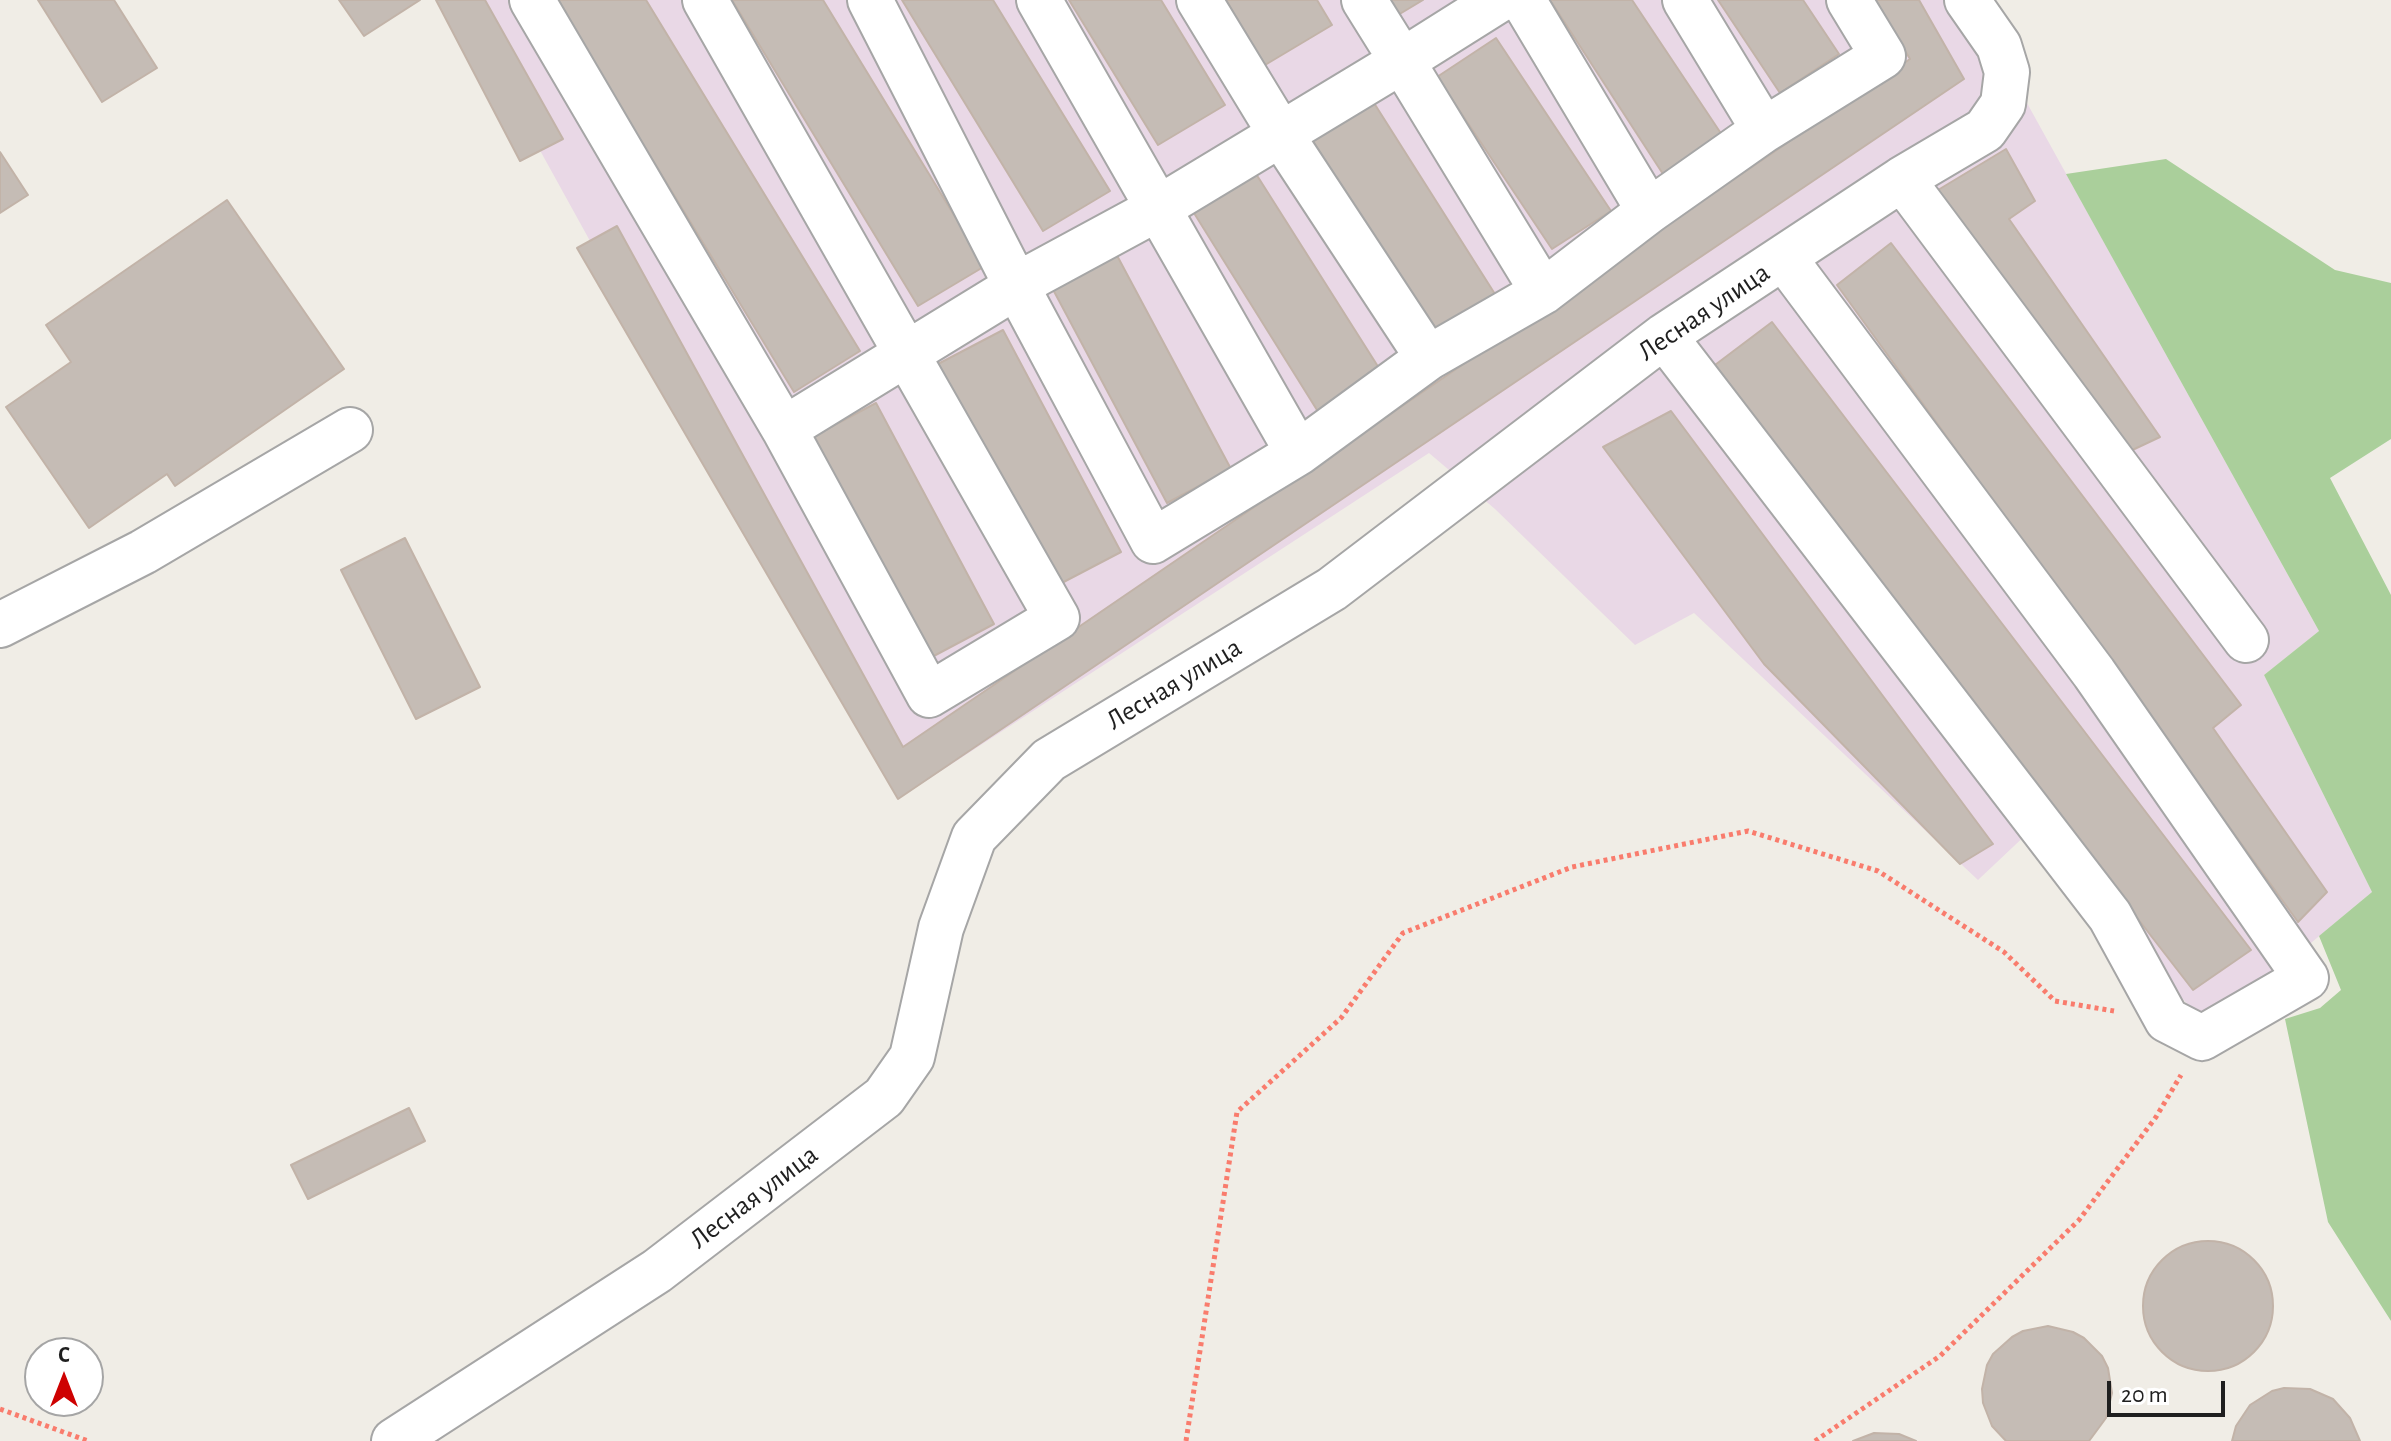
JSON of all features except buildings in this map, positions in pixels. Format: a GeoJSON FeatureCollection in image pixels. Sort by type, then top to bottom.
{"type":"FeatureCollection","features":[{"type":"Feature","properties":{"kind":"lane"},"geometry":{"type":"LineString","coordinates":[[532,0],[784,429],[929,695],[1057,618],[705,0]]}},
{"type":"Feature","properties":{"kind":"lane"},"geometry":{"type":"LineString","coordinates":[[870,0],[1017,287],[1153,541],[1298,453],[1428,358],[1543,292],[1649,211],[1764,130],[1883,56],[1849,0]]}},
{"type":"Feature","properties":{"kind":"lane"},"geometry":{"type":"LineString","coordinates":[[1039,0],[1298,453]]}},
{"type":"Feature","properties":{"kind":"lane"},"geometry":{"type":"LineString","coordinates":[[1199,0],[1280,133],[1428,358]]}},
{"type":"Feature","properties":{"kind":"lane"},"geometry":{"type":"LineString","coordinates":[[1364,0],[1543,292]]}},
{"type":"Feature","properties":{"kind":"lane"},"geometry":{"type":"LineString","coordinates":[[784,429],[1017,287],[1157,209],[1499,0]]}},
{"type":"Feature","properties":{"kind":"lane"},"geometry":{"type":"LineString","coordinates":[[1523,0],[1649,211]]}},
{"type":"Feature","properties":{"kind":"lane"},"geometry":{"type":"LineString","coordinates":[[1685,0],[1764,130]]}},
{"type":"Feature","properties":{"kind":"lane","name":"Лесная улица"},"geometry":{"type":"LineString","coordinates":[[394,1441],[657,1271],[884,1097],[912,1057],[941,928],[974,837],[1049,760],[1332,589],[1664,336],[1902,179],[1985,130],[2003,104],[2007,72],[1999,46],[1967,0]]}},
{"type":"Feature","properties":{"kind":"lane"},"geometry":{"type":"LineString","coordinates":[[1902,179],[2246,640]]}},
{"type":"Feature","properties":{"kind":"lane"},"geometry":{"type":"LineString","coordinates":[[1664,336],[2110,916],[2185,1029],[2306,978],[2094,673],[1784,258]]}},
{"type":"Feature","properties":{"kind":"lane"},"geometry":{"type":"LineString","coordinates":[[0,625],[143,552],[350,430]]}},
{"type":"Feature","properties":{"kind":"path"},"geometry":{"type":"LineString","coordinates":[[1186,1441],[1237,1112],[1341,1018],[1403,933],[1572,867],[1748,831],[1878,871],[2004,952],[2055,1001],[2185,1029],[2156,1117],[2079,1220],[1940,1356],[1815,1441]]}},
{"type":"Feature","properties":{"kind":"path"},"geometry":{"type":"LineString","coordinates":[[0,1409],[88,1441]]}},
{"type":"Feature","properties":{"kind":"shaded area"},"geometry":{"type":"Polygon","coordinates":[[[457,0],[1970,0],[2319,631],[2264,675],[2372,892],[2209,1028],[2031,830],[1978,880],[1694,613],[1635,645],[1495,509],[1429,453],[898,799],[457,0]]]}},
{"type":"Feature","properties":{"kind":"green space"},"geometry":{"type":"Polygon","coordinates":[[[2166,159],[2335,270],[2391,283],[2391,439],[2330,478],[2391,595],[2391,1321],[2328,1222],[2285,1019],[2320,1008],[2341,990],[2319,936],[2372,892],[2264,675],[2319,631],[2066,174],[2166,159]]]}}]}
